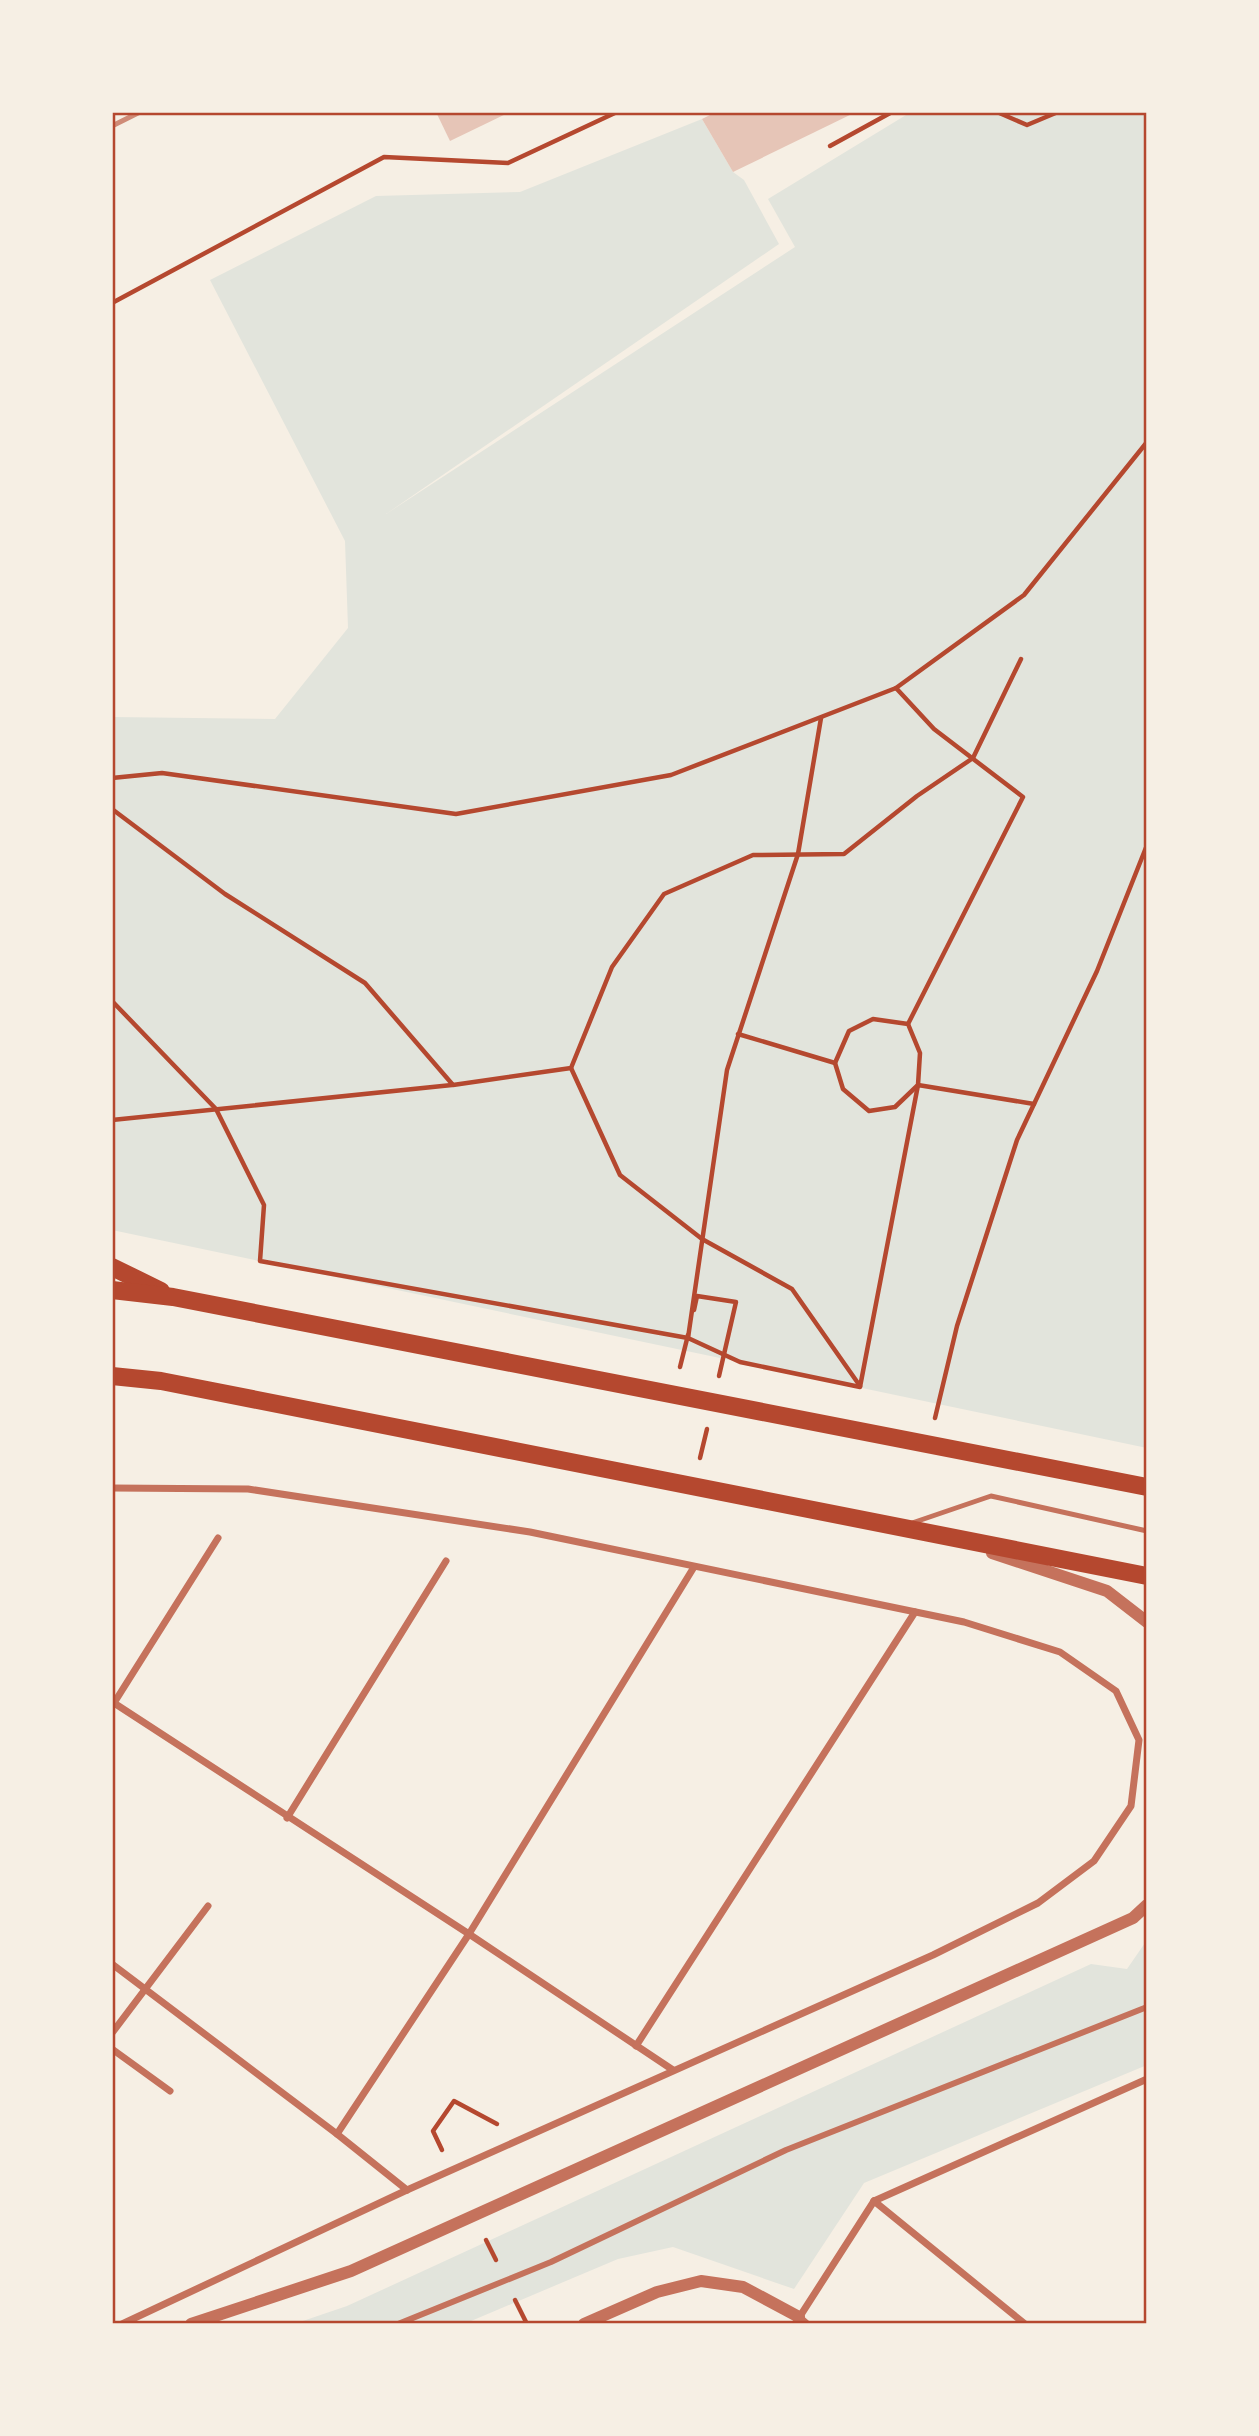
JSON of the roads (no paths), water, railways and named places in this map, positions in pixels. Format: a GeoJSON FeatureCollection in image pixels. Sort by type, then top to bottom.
{"type":"FeatureCollection","features":[{"type":"Feature","properties":{"kind":"main road"},"geometry":{"type":"LineString","coordinates":[[112,1267],[173,1297]]}},
{"type":"Feature","properties":{"kind":"main road"},"geometry":{"type":"LineString","coordinates":[[112,1290],[173,1297],[1147,1487]]}},
{"type":"Feature","properties":{"kind":"main road"},"geometry":{"type":"LineString","coordinates":[[112,1376],[161,1381],[926,1530],[1147,1576]]}},
{"type":"Feature","properties":{"kind":"main road"},"geometry":{"type":"LineString","coordinates":[[112,1388],[161,1381]]}},
{"type":"Feature","properties":{"kind":"street"},"geometry":{"type":"LineString","coordinates":[[112,1488],[248,1489],[530,1532],[964,1622],[1060,1652],[1115,1691],[1139,1740],[1131,1806],[1094,1861],[1038,1903],[933,1955],[407,2190],[122,2324]]}},
{"type":"Feature","properties":{"kind":"street"},"geometry":{"type":"LineString","coordinates":[[926,1530],[1107,1591],[1147,1622]]}},
{"type":"Feature","properties":{"kind":"street"},"geometry":{"type":"LineString","coordinates":[[218,1538],[114,1703],[673,2070]]}},
{"type":"Feature","properties":{"kind":"street"},"geometry":{"type":"LineString","coordinates":[[287,1818],[446,1561]]}},
{"type":"Feature","properties":{"kind":"street"},"geometry":{"type":"LineString","coordinates":[[337,2134],[469,1934],[694,1567]]}},
{"type":"Feature","properties":{"kind":"street"},"geometry":{"type":"LineString","coordinates":[[636,2046],[915,1612]]}},
{"type":"Feature","properties":{"kind":"street"},"geometry":{"type":"LineString","coordinates":[[191,2324],[351,2271],[1133,1918],[1147,1905]]}},
{"type":"Feature","properties":{"kind":"street"},"geometry":{"type":"LineString","coordinates":[[112,2033],[208,1906]]}},
{"type":"Feature","properties":{"kind":"street"},"geometry":{"type":"LineString","coordinates":[[112,1964],[407,2190]]}},
{"type":"Feature","properties":{"kind":"street"},"geometry":{"type":"LineString","coordinates":[[398,2324],[551,2262],[786,2150],[1147,2007]]}},
{"type":"Feature","properties":{"kind":"street"},"geometry":{"type":"LineString","coordinates":[[112,2049],[170,2091]]}},
{"type":"Feature","properties":{"kind":"street"},"geometry":{"type":"LineString","coordinates":[[584,2324],[657,2292],[701,2280],[743,2287],[801,2322],[874,2201],[1147,2079]]}},
{"type":"Feature","properties":{"kind":"street"},"geometry":{"type":"LineString","coordinates":[[874,2201],[1025,2324]]}},
{"type":"Feature","properties":{"kind":"lane"},"geometry":{"type":"LineString","coordinates":[[902,1526],[991,1496],[1147,1531]]}},
{"type":"Feature","properties":{"kind":"railway"},"geometry":{"type":"LineString","coordinates":[[112,126],[140,112]]}}]}
